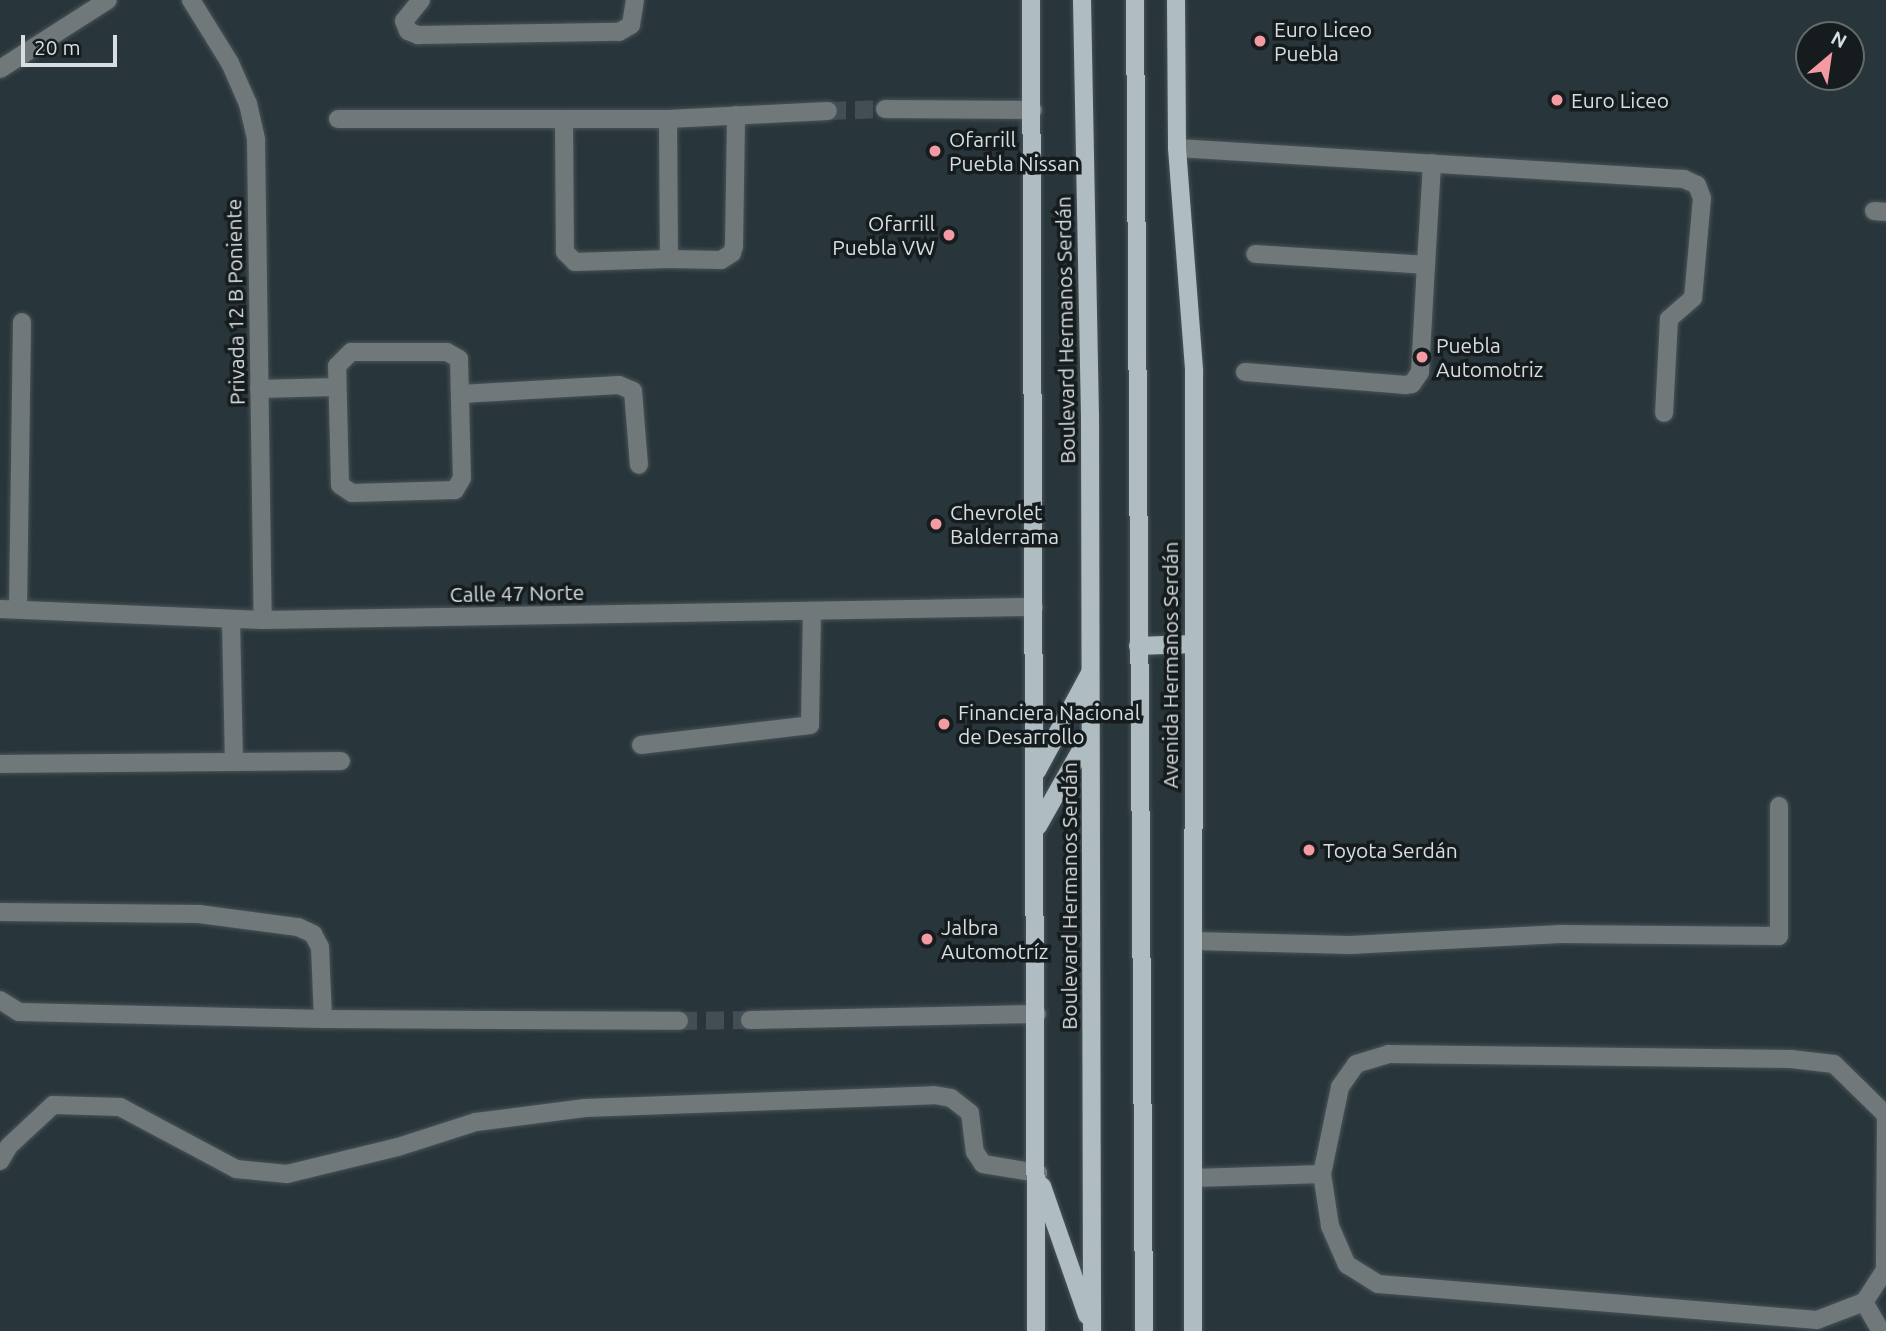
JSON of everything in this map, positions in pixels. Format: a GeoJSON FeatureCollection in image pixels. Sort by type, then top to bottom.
{"type":"FeatureCollection","features":[{"type":"Feature","properties":{"kind":"main road"},"geometry":{"type":"LineString","coordinates":[[1031,0],[1037,827],[1037,1331]]}},
{"type":"Feature","properties":{"kind":"main road","name":"Boulevard Hermanos Serdán"},"geometry":{"type":"LineString","coordinates":[[1083,0],[1092,732],[1092,1331]]}},
{"type":"Feature","properties":{"kind":"main road"},"geometry":{"type":"LineString","coordinates":[[1135,0],[1144,1331]]}},
{"type":"Feature","properties":{"kind":"main road","name":"Avenida Hermanos Serdán"},"geometry":{"type":"LineString","coordinates":[[1176,0],[1177,148],[1194,371],[1193,1331]]}},
{"type":"Feature","properties":{"kind":"main road"},"geometry":{"type":"LineString","coordinates":[[1138,646],[1193,643]]}},
{"type":"Feature","properties":{"kind":"main road"},"geometry":{"type":"LineString","coordinates":[[1036,773],[1091,670]]}},
{"type":"Feature","properties":{"kind":"main road"},"geometry":{"type":"LineString","coordinates":[[1037,827],[1092,732]]}},
{"type":"Feature","properties":{"kind":"main road"},"geometry":{"type":"LineString","coordinates":[[1038,1173],[1092,1331]]}},
{"type":"Feature","properties":{"kind":"street"},"geometry":{"type":"LineString","coordinates":[[0,69],[108,0]]}},
{"type":"Feature","properties":{"kind":"street","name":"Privada 12 B Poniente"},"geometry":{"type":"LineString","coordinates":[[191,0],[230,63],[248,104],[256,140],[262,620]]}},
{"type":"Feature","properties":{"kind":"street"},"geometry":{"type":"LineString","coordinates":[[421,0],[404,21],[408,31],[418,35],[619,32],[631,25],[635,0]]}},
{"type":"Feature","properties":{"kind":"street"},"geometry":{"type":"LineString","coordinates":[[885,109],[1033,110]]}},
{"type":"Feature","properties":{"kind":"street"},"geometry":{"type":"LineString","coordinates":[[338,119],[668,119],[828,111]]}},
{"type":"Feature","properties":{"kind":"street"},"geometry":{"type":"LineString","coordinates":[[564,120],[565,252],[575,262],[721,260],[732,253],[736,115]]}},
{"type":"Feature","properties":{"kind":"street"},"geometry":{"type":"LineString","coordinates":[[668,119],[669,259]]}},
{"type":"Feature","properties":{"kind":"street"},"geometry":{"type":"LineString","coordinates":[[1177,148],[1684,179],[1697,185],[1702,198],[1693,298],[1669,319],[1664,413]]}},
{"type":"Feature","properties":{"kind":"street"},"geometry":{"type":"LineString","coordinates":[[1245,372],[1412,384],[1420,372],[1432,163]]}},
{"type":"Feature","properties":{"kind":"street"},"geometry":{"type":"LineString","coordinates":[[1255,254],[1426,265]]}},
{"type":"Feature","properties":{"kind":"street"},"geometry":{"type":"LineString","coordinates":[[9,609],[22,322]]}},
{"type":"Feature","properties":{"kind":"street"},"geometry":{"type":"LineString","coordinates":[[447,352],[459,359],[462,478],[456,490],[352,493],[340,485],[337,387],[337,366],[344,354],[447,352]]}},
{"type":"Feature","properties":{"kind":"street"},"geometry":{"type":"LineString","coordinates":[[461,394],[619,385],[633,391],[639,465]]}},
{"type":"Feature","properties":{"kind":"street"},"geometry":{"type":"LineString","coordinates":[[259,389],[337,387]]}},
{"type":"Feature","properties":{"kind":"street","name":"Calle 47 Norte"},"geometry":{"type":"LineString","coordinates":[[9,609],[262,620],[1034,607]]}},
{"type":"Feature","properties":{"kind":"street"},"geometry":{"type":"LineString","coordinates":[[641,745],[810,725],[812,611]]}},
{"type":"Feature","properties":{"kind":"street"},"geometry":{"type":"LineString","coordinates":[[231,620],[234,759]]}},
{"type":"Feature","properties":{"kind":"street"},"geometry":{"type":"LineString","coordinates":[[0,764],[234,759],[341,761]]}},
{"type":"Feature","properties":{"kind":"street"},"geometry":{"type":"LineString","coordinates":[[1194,941],[1350,945],[1561,934],[1779,936],[1779,806]]}},
{"type":"Feature","properties":{"kind":"street"},"geometry":{"type":"LineString","coordinates":[[0,912],[199,914],[298,927],[313,934],[320,947],[323,1019]]}},
{"type":"Feature","properties":{"kind":"street"},"geometry":{"type":"LineString","coordinates":[[0,1000],[19,1012],[323,1019],[679,1021]]}},
{"type":"Feature","properties":{"kind":"street"},"geometry":{"type":"LineString","coordinates":[[750,1020],[1037,1014]]}},
{"type":"Feature","properties":{"kind":"street"},"geometry":{"type":"LineString","coordinates":[[1388,1054],[1791,1059],[1834,1064],[1886,1115],[1885,1270],[1864,1302],[1817,1320],[1378,1284],[1347,1265],[1330,1226],[1322,1174],[1340,1087],[1356,1064],[1388,1054]]}},
{"type":"Feature","properties":{"kind":"street"},"geometry":{"type":"LineString","coordinates":[[0,1161],[9,1146],[53,1105],[120,1107],[236,1169],[287,1174],[398,1147],[476,1122],[585,1108],[934,1095],[951,1098],[970,1113],[975,1152],[983,1164],[1038,1173]]}},
{"type":"Feature","properties":{"kind":"street"},"geometry":{"type":"LineString","coordinates":[[1194,1178],[1322,1174]]}},
{"type":"Feature","properties":{"kind":"street"},"geometry":{"type":"LineString","coordinates":[[1864,1302],[1881,1331]]}},
{"type":"Feature","properties":{"kind":"tunnel"},"geometry":{"type":"LineString","coordinates":[[828,111],[885,109]]}},
{"type":"Feature","properties":{"kind":"tunnel"},"geometry":{"type":"LineString","coordinates":[[679,1021],[750,1020]]}},
{"type":"Feature","properties":{"kind":"place","name":"Euro Liceo Puebla"},"geometry":{"type":"Point","coordinates":[1260,41]}},
{"type":"Feature","properties":{"kind":"place","name":"Euro Liceo"},"geometry":{"type":"Point","coordinates":[1557,100]}},
{"type":"Feature","properties":{"kind":"place","name":"Ofarrill Puebla Nissan"},"geometry":{"type":"Point","coordinates":[935,151]}},
{"type":"Feature","properties":{"kind":"place","name":"Ofarrill Puebla VW"},"geometry":{"type":"Point","coordinates":[949,235]}},
{"type":"Feature","properties":{"kind":"place","name":"Puebla Automotriz"},"geometry":{"type":"Point","coordinates":[1422,357]}},
{"type":"Feature","properties":{"kind":"place","name":"Chevrolet Balderrama"},"geometry":{"type":"Point","coordinates":[936,524]}},
{"type":"Feature","properties":{"kind":"place","name":"Financiera Nacional de Desarrollo"},"geometry":{"type":"Point","coordinates":[944,724]}},
{"type":"Feature","properties":{"kind":"place","name":"Toyota Serdán"},"geometry":{"type":"Point","coordinates":[1309,850]}},
{"type":"Feature","properties":{"kind":"place","name":"Jalbra Automotríz"},"geometry":{"type":"Point","coordinates":[927,939]}}]}
